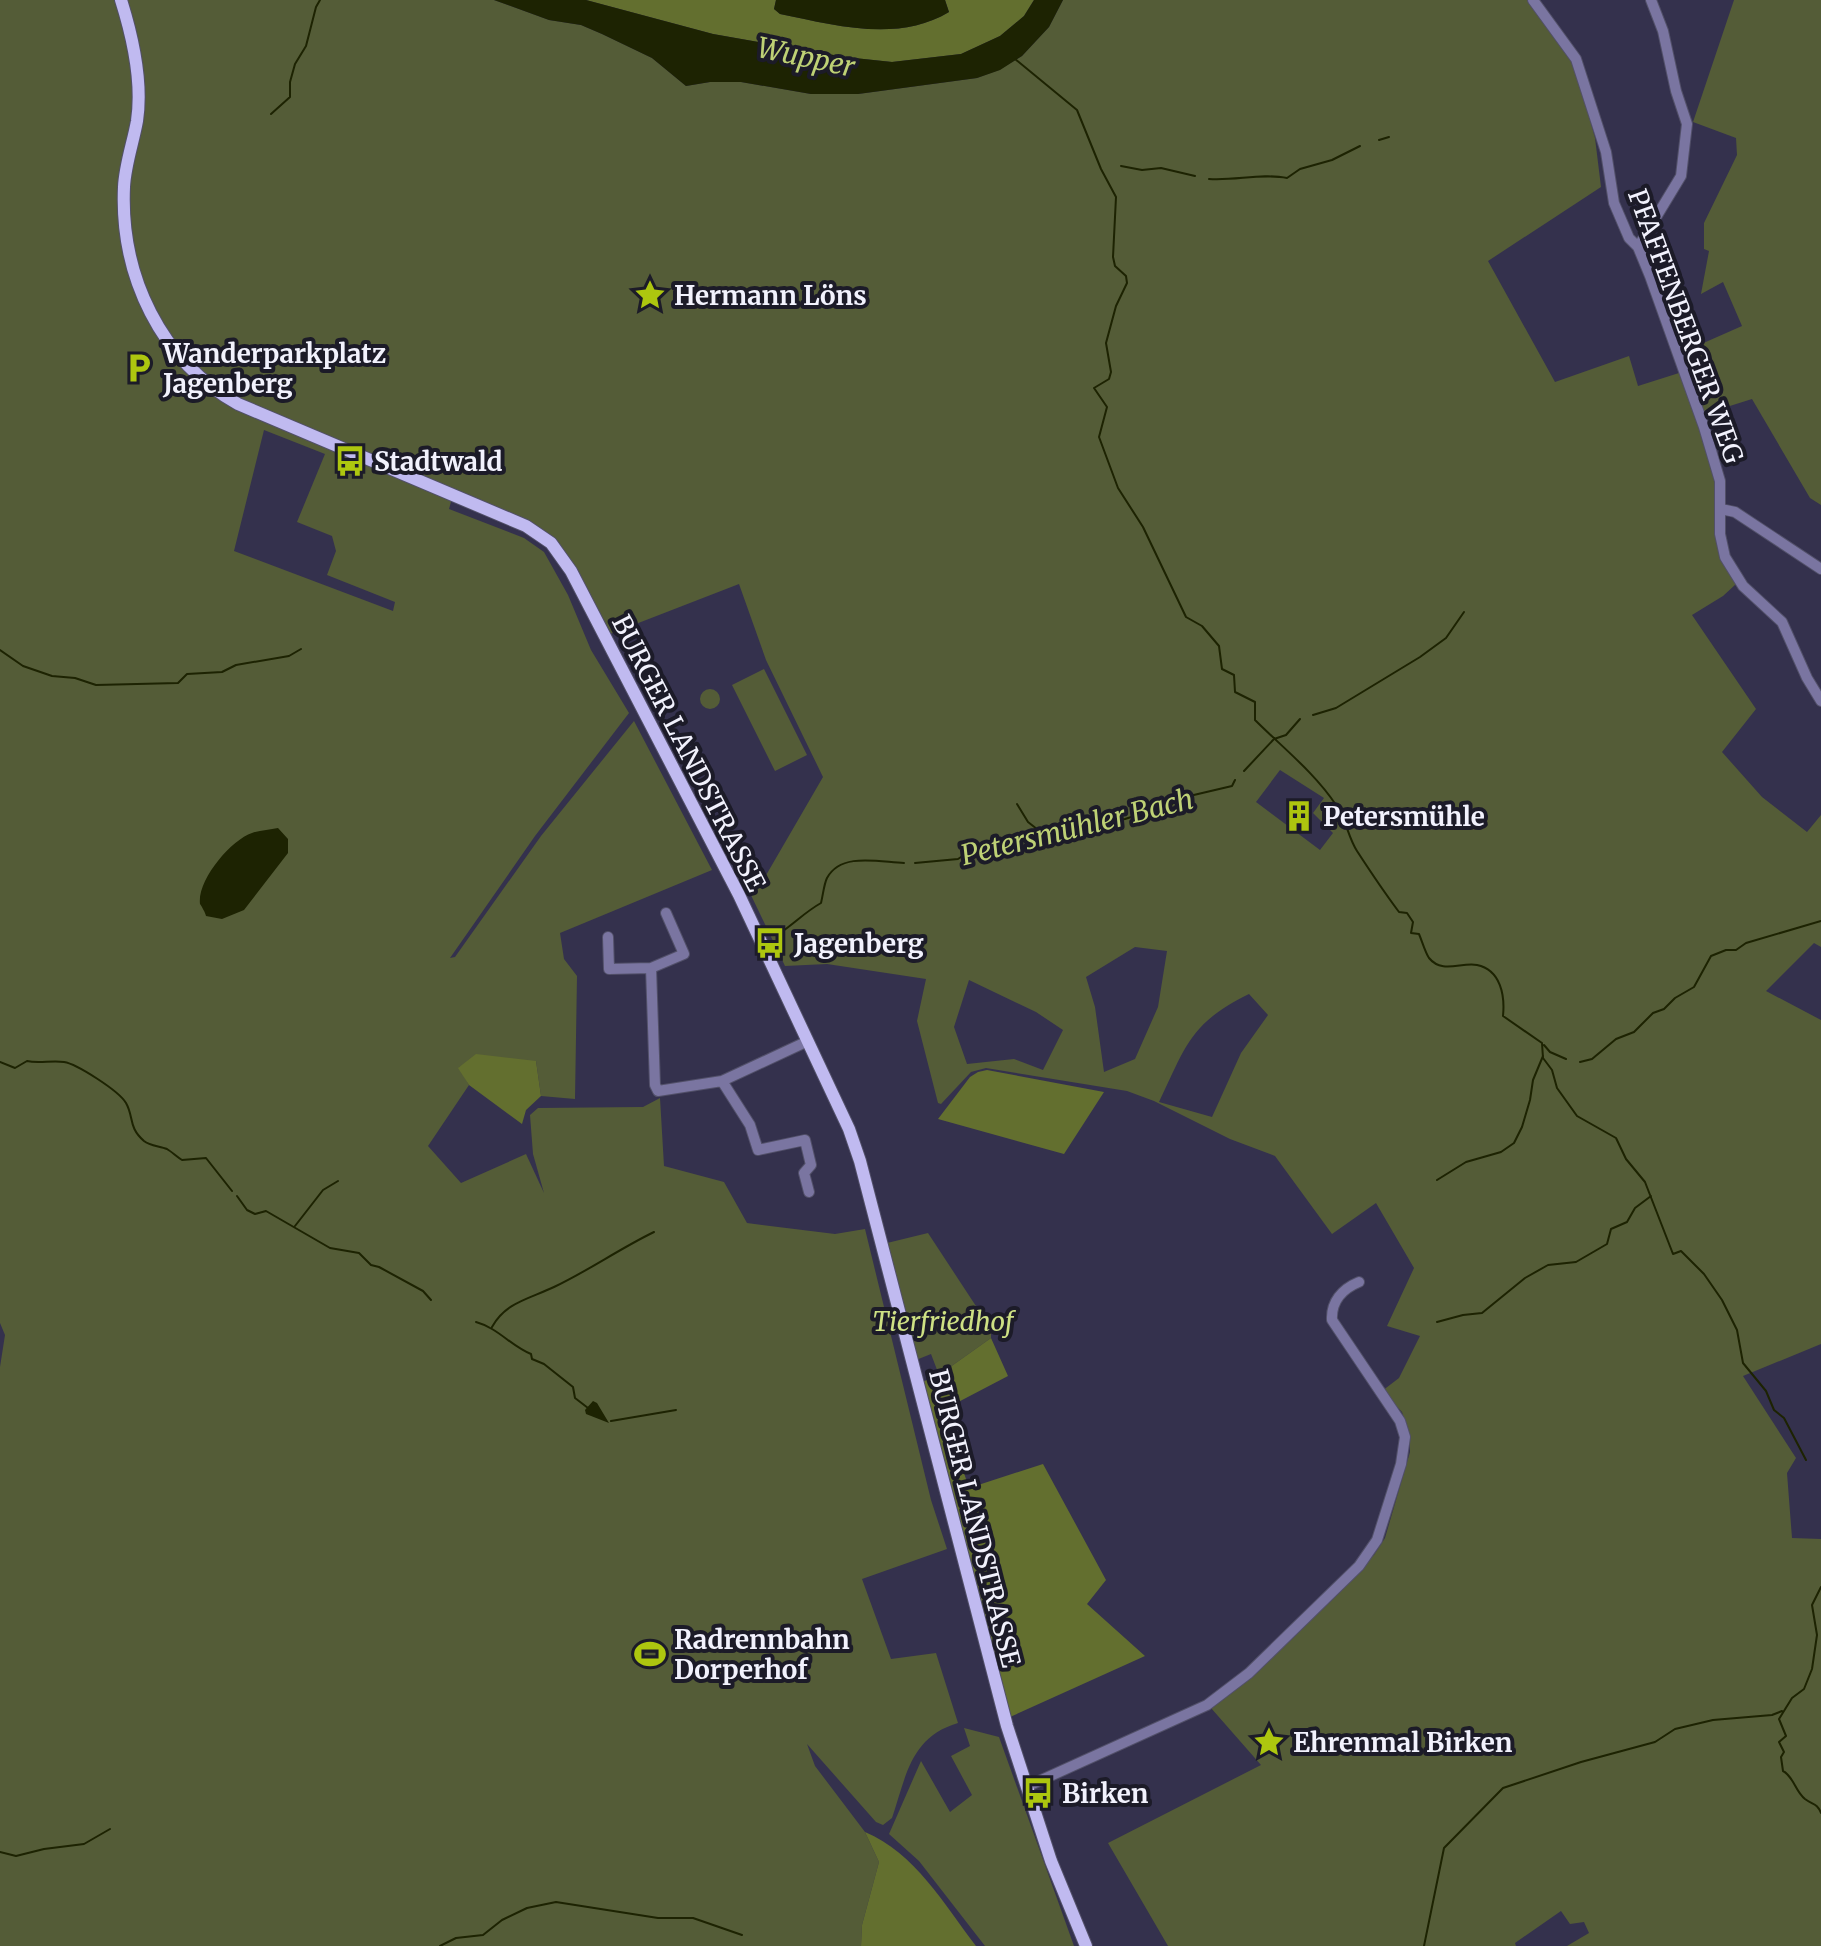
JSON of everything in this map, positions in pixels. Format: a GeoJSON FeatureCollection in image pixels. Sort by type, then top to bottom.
{"type":"FeatureCollection","features":[{"type":"Feature","properties":{"kind":"main road","name":"BURGER LANDSTRASSE"},"geometry":{"type":"LineString","coordinates":[[121,0],[132,44],[139,95],[125,180],[126,224],[142,295],[154,323],[170,346],[202,379],[238,404],[541,535],[556,549],[571,571],[690,798],[849,1129],[860,1161],[1000,1704],[1051,1861],[1086,1946]]}},
{"type":"Feature","properties":{"kind":"street","name":"PFAFFENBERGER WEG"},"geometry":{"type":"LineString","coordinates":[[1533,0],[1576,59],[1606,152],[1614,203],[1629,238],[1638,247],[1719,471],[1721,541],[1729,567],[1746,590],[1782,622],[1821,701]]}},
{"type":"Feature","properties":{"kind":"street"},"geometry":{"type":"LineString","coordinates":[[1638,247],[1681,176],[1687,124],[1660,21],[1651,0]]}},
{"type":"Feature","properties":{"kind":"street"},"geometry":{"type":"LineString","coordinates":[[1721,509],[1738,514],[1821,569]]}},
{"type":"Feature","properties":{"kind":"street"},"geometry":{"type":"LineString","coordinates":[[608,937],[609,969],[651,968],[684,954],[666,913]]}},
{"type":"Feature","properties":{"kind":"street"},"geometry":{"type":"LineString","coordinates":[[651,968],[657,1090],[722,1081],[808,1041]]}},
{"type":"Feature","properties":{"kind":"street"},"geometry":{"type":"LineString","coordinates":[[722,1081],[750,1125],[758,1150],[765,1151],[805,1140],[811,1165],[804,1173],[809,1192]]}},
{"type":"Feature","properties":{"kind":"street"},"geometry":{"type":"LineString","coordinates":[[1026,1787],[1207,1705],[1249,1673],[1369,1554],[1380,1532],[1401,1464],[1405,1437],[1402,1425],[1332,1320],[1332,1310],[1340,1295],[1359,1282]]}},
{"type":"Feature","properties":{"kind":"green space"},"geometry":{"type":"Polygon","coordinates":[[[0,0],[494,0],[549,20],[581,25],[602,34],[652,58],[686,86],[741,82],[811,94],[858,94],[977,78],[999,70],[1022,56],[1049,27],[1063,0],[1529,0],[1573,59],[1595,138],[1601,187],[1488,261],[1555,382],[1629,356],[1638,386],[1679,373],[1674,356],[1742,326],[1723,282],[1701,294],[1709,251],[1704,249],[1704,223],[1737,155],[1736,138],[1693,122],[1734,0],[1821,0],[1821,505],[1810,498],[1752,399],[1695,417],[1713,468],[1719,549],[1736,584],[1692,615],[1756,709],[1722,752],[1762,797],[1807,832],[1821,815],[1821,947],[1814,943],[1766,991],[1821,1020],[1821,1344],[1743,1376],[1796,1458],[1787,1473],[1792,1538],[1821,1539],[1821,1946],[1567,1946],[1589,1933],[1584,1922],[1570,1924],[1561,1911],[1515,1943],[1516,1946],[1168,1946],[1108,1843],[1261,1765],[1211,1708],[1290,1639],[1374,1555],[1385,1538],[1410,1452],[1410,1436],[1402,1412],[1382,1391],[1399,1378],[1420,1336],[1387,1326],[1414,1268],[1376,1203],[1332,1234],[1275,1156],[1230,1139],[1127,1091],[986,1068],[971,1072],[941,1104],[938,1103],[917,1021],[926,979],[827,964],[785,966],[749,891],[765,877],[823,777],[766,660],[739,584],[610,634],[563,550],[454,491],[449,509],[524,538],[544,552],[568,595],[591,650],[629,713],[535,836],[450,958],[455,957],[541,836],[634,721],[712,870],[560,933],[564,959],[577,976],[575,1099],[541,1096],[536,1061],[459,1067],[469,1085],[428,1146],[461,1183],[526,1154],[544,1193],[533,1154],[530,1115],[538,1108],[643,1107],[660,1098],[664,1166],[724,1182],[747,1223],[835,1234],[865,1229],[931,1500],[947,1549],[862,1579],[891,1659],[936,1653],[958,1723],[942,1729],[920,1748],[906,1774],[892,1818],[883,1825],[876,1822],[807,1744],[815,1766],[865,1832],[879,1862],[862,1925],[861,1946],[0,1946],[0,1367],[5,1335],[0,1323],[0,0]],[[264,430],[234,551],[393,611],[395,602],[327,575],[336,551],[332,536],[297,522],[325,454],[264,430]],[[1280,770],[1256,802],[1320,850],[1333,833],[1313,813],[1324,798],[1280,770]],[[1135,947],[1086,977],[1095,1007],[1104,1072],[1135,1059],[1158,1007],[1167,951],[1135,947]],[[969,980],[954,1027],[967,1064],[1014,1059],[1043,1070],[1063,1030],[1036,1012],[969,980]],[[1249,994],[1214,1015],[1192,1038],[1159,1102],[1212,1117],[1241,1053],[1268,1015],[1249,994]]]}},
{"type":"Feature","properties":{"kind":"green space"},"geometry":{"type":"Polygon","coordinates":[[[586,0],[776,0],[774,9],[780,14],[844,26],[887,29],[909,27],[949,12],[945,0],[1034,0],[1024,16],[1000,36],[961,54],[892,62],[713,34],[586,0]]]}},
{"type":"Feature","properties":{"kind":"green space"},"geometry":{"type":"Polygon","coordinates":[[[764,669],[807,755],[775,771],[732,685],[764,669]]]}},
{"type":"Feature","properties":{"kind":"green space"},"geometry":{"type":"Polygon","coordinates":[[[710,689],[717,692],[720,699],[717,706],[710,709],[703,706],[700,699],[703,692],[710,689]]]}},
{"type":"Feature","properties":{"kind":"green space"},"geometry":{"type":"Polygon","coordinates":[[[476,1054],[536,1061],[541,1096],[526,1110],[522,1124],[469,1085],[458,1068],[476,1054]]]}},
{"type":"Feature","properties":{"kind":"green space"},"geometry":{"type":"Polygon","coordinates":[[[987,1070],[1104,1092],[1064,1154],[938,1119],[970,1077],[987,1070]]]}},
{"type":"Feature","properties":{"kind":"green space","name":"Tierfriedhof"},"geometry":{"type":"Polygon","coordinates":[[[928,1233],[991,1329],[991,1338],[939,1375],[931,1354],[916,1360],[887,1243],[928,1233]]]}},
{"type":"Feature","properties":{"kind":"green space"},"geometry":{"type":"Polygon","coordinates":[[[991,1338],[1008,1376],[943,1410],[969,1488],[1043,1464],[1106,1580],[1087,1604],[1145,1656],[1010,1717],[922,1382],[939,1375],[991,1338]]]}},
{"type":"Feature","properties":{"kind":"green space"},"geometry":{"type":"Polygon","coordinates":[[[964,1728],[999,1737],[1074,1946],[985,1946],[919,1861],[889,1834],[921,1761],[950,1812],[972,1795],[951,1756],[970,1746],[964,1728]]]}},
{"type":"Feature","properties":{"kind":"green space"},"geometry":{"type":"Polygon","coordinates":[[[865,1832],[883,1841],[914,1866],[976,1946],[861,1946],[862,1925],[879,1862],[865,1832]]]}},
{"type":"Feature","properties":{"kind":"water","name":"Wupper"},"geometry":{"type":"Polygon","coordinates":[[[494,0],[586,0],[713,34],[892,62],[961,54],[1000,36],[1024,16],[1034,0],[1063,0],[1049,27],[1022,56],[1000,70],[977,78],[858,94],[811,94],[741,82],[686,86],[652,58],[602,34],[581,25],[549,20],[494,0]]]}},
{"type":"Feature","properties":{"kind":"water"},"geometry":{"type":"Polygon","coordinates":[[[776,0],[945,0],[949,12],[909,27],[866,29],[780,14],[774,9],[776,0]]]}},
{"type":"Feature","properties":{"kind":"water"},"geometry":{"type":"Polygon","coordinates":[[[278,828],[288,839],[288,853],[244,910],[222,919],[206,916],[200,904],[201,894],[217,862],[244,837],[278,828]]]}},
{"type":"Feature","properties":{"kind":"water"},"geometry":{"type":"Polygon","coordinates":[[[593,1401],[609,1423],[586,1414],[585,1410],[593,1401]]]}},
{"type":"Feature","properties":{"kind":"waterway"},"geometry":{"type":"LineString","coordinates":[[271,114],[290,97],[295,64],[306,46],[320,0]]}},
{"type":"Feature","properties":{"kind":"waterway"},"geometry":{"type":"LineString","coordinates":[[1015,59],[1077,110],[1116,197],[1113,257],[1115,266],[1126,276],[1127,283],[1116,306],[1106,343],[1111,372],[1109,379],[1094,388],[1107,407],[1099,437],[1118,488],[1143,527],[1186,617],[1202,626],[1219,646],[1222,669],[1234,675],[1235,692],[1255,702],[1255,720],[1328,793],[1357,851],[1399,912],[1407,913],[1413,922],[1411,933],[1419,934],[1429,958],[1440,965],[1471,964],[1491,972],[1502,992],[1503,1016],[1542,1043],[1543,1058],[1552,1070],[1557,1088],[1577,1116],[1616,1138],[1626,1159],[1645,1182],[1673,1254],[1681,1251],[1704,1274],[1722,1300],[1737,1330],[1743,1363],[1766,1391],[1774,1410],[1784,1418],[1806,1460]]}},
{"type":"Feature","properties":{"kind":"waterway"},"geometry":{"type":"LineString","coordinates":[[1379,140],[1389,137]]}},
{"type":"Feature","properties":{"kind":"waterway"},"geometry":{"type":"LineString","coordinates":[[1209,179],[1287,178],[1300,169],[1332,160],[1360,146]]}},
{"type":"Feature","properties":{"kind":"waterway"},"geometry":{"type":"LineString","coordinates":[[1121,166],[1142,170],[1161,168],[1195,176]]}},
{"type":"Feature","properties":{"kind":"waterway"},"geometry":{"type":"LineString","coordinates":[[1313,715],[1336,708],[1420,657],[1446,638],[1464,612]]}},
{"type":"Feature","properties":{"kind":"waterway"},"geometry":{"type":"LineString","coordinates":[[0,650],[23,666],[96,685],[178,683],[187,674],[222,672],[236,665],[289,656],[301,649]]}},
{"type":"Feature","properties":{"kind":"waterway","name":"Petersmühler Bach"},"geometry":{"type":"LineString","coordinates":[[1244,771],[1274,739],[1286,735],[1300,719]]}},
{"type":"Feature","properties":{"kind":"waterway","name":"Petersmühler Bach"},"geometry":{"type":"LineString","coordinates":[[915,863],[958,859],[973,849],[994,843],[1026,841],[1042,833],[1076,824],[1125,819],[1172,804],[1181,798],[1232,786],[1235,780]]}},
{"type":"Feature","properties":{"kind":"waterway"},"geometry":{"type":"LineString","coordinates":[[1017,804],[1028,822],[1042,833]]}},
{"type":"Feature","properties":{"kind":"waterway","name":"Petersmühler Bach"},"geometry":{"type":"LineString","coordinates":[[780,933],[821,903],[827,878],[841,865],[861,860],[904,863]]}},
{"type":"Feature","properties":{"kind":"waterway"},"geometry":{"type":"LineString","coordinates":[[1580,1062],[1592,1059],[1616,1039],[1634,1032],[1653,1013],[1664,1009],[1694,987],[1711,956],[1821,921]]}},
{"type":"Feature","properties":{"kind":"waterway"},"geometry":{"type":"LineString","coordinates":[[1544,1045],[1550,1052],[1566,1059]]}},
{"type":"Feature","properties":{"kind":"waterway"},"geometry":{"type":"LineString","coordinates":[[1437,1180],[1466,1162],[1501,1152],[1514,1143],[1522,1127],[1533,1080],[1543,1056]]}},
{"type":"Feature","properties":{"kind":"waterway"},"geometry":{"type":"LineString","coordinates":[[0,1062],[15,1068],[27,1061],[64,1062],[87,1073],[122,1098],[133,1127],[144,1141],[167,1149],[182,1160],[206,1158],[232,1191]]}},
{"type":"Feature","properties":{"kind":"waterway"},"geometry":{"type":"LineString","coordinates":[[295,1226],[323,1190],[338,1181]]}},
{"type":"Feature","properties":{"kind":"waterway"},"geometry":{"type":"LineString","coordinates":[[237,1196],[247,1210],[255,1214],[266,1211],[330,1248],[359,1253],[371,1265],[423,1291],[431,1300]]}},
{"type":"Feature","properties":{"kind":"waterway"},"geometry":{"type":"LineString","coordinates":[[1437,1322],[1482,1313],[1525,1278],[1548,1265],[1576,1262],[1607,1244],[1611,1229],[1627,1222],[1635,1208],[1651,1196]]}},
{"type":"Feature","properties":{"kind":"waterway"},"geometry":{"type":"LineString","coordinates":[[492,1327],[504,1312],[519,1302],[567,1281],[654,1232]]}},
{"type":"Feature","properties":{"kind":"waterway"},"geometry":{"type":"LineString","coordinates":[[476,1322],[531,1354],[532,1359],[544,1364],[573,1387],[575,1398],[588,1408]]}},
{"type":"Feature","properties":{"kind":"waterway"},"geometry":{"type":"LineString","coordinates":[[611,1421],[676,1410]]}},
{"type":"Feature","properties":{"kind":"waterway"},"geometry":{"type":"LineString","coordinates":[[1821,1587],[1812,1605],[1817,1635],[1812,1669],[1804,1689],[1792,1698],[1779,1719],[1786,1736],[1779,1742],[1784,1752],[1781,1757],[1783,1771],[1802,1796],[1821,1813]]}},
{"type":"Feature","properties":{"kind":"waterway"},"geometry":{"type":"LineString","coordinates":[[1424,1946],[1444,1848],[1503,1788],[1655,1742],[1675,1729],[1713,1720],[1772,1715],[1782,1711]]}},
{"type":"Feature","properties":{"kind":"waterway"},"geometry":{"type":"LineString","coordinates":[[0,1852],[16,1856],[84,1844],[110,1829]]}},
{"type":"Feature","properties":{"kind":"waterway"},"geometry":{"type":"LineString","coordinates":[[440,1946],[456,1938],[483,1935],[502,1920],[527,1908],[556,1902],[658,1918],[693,1918],[742,1935]]}},
{"type":"Feature","properties":{"kind":"place","name":"Hermann Löns"},"geometry":{"type":"Point","coordinates":[650,295]}},
{"type":"Feature","properties":{"kind":"place","name":"Wanderparkplatz Jagenberg"},"geometry":{"type":"Point","coordinates":[139,368]}},
{"type":"Feature","properties":{"kind":"place","name":"Stadtwald"},"geometry":{"type":"Point","coordinates":[350,461]}},
{"type":"Feature","properties":{"kind":"place","name":"Petersmühle"},"geometry":{"type":"Point","coordinates":[1299,816]}},
{"type":"Feature","properties":{"kind":"place","name":"Jagenberg"},"geometry":{"type":"Point","coordinates":[770,943]}},
{"type":"Feature","properties":{"kind":"place","name":"Radrennbahn Dorperhof"},"geometry":{"type":"Point","coordinates":[650,1654]}},
{"type":"Feature","properties":{"kind":"place","name":"Ehrenmal Birken"},"geometry":{"type":"Point","coordinates":[1269,1742]}},
{"type":"Feature","properties":{"kind":"place","name":"Birken"},"geometry":{"type":"Point","coordinates":[1038,1793]}}]}
